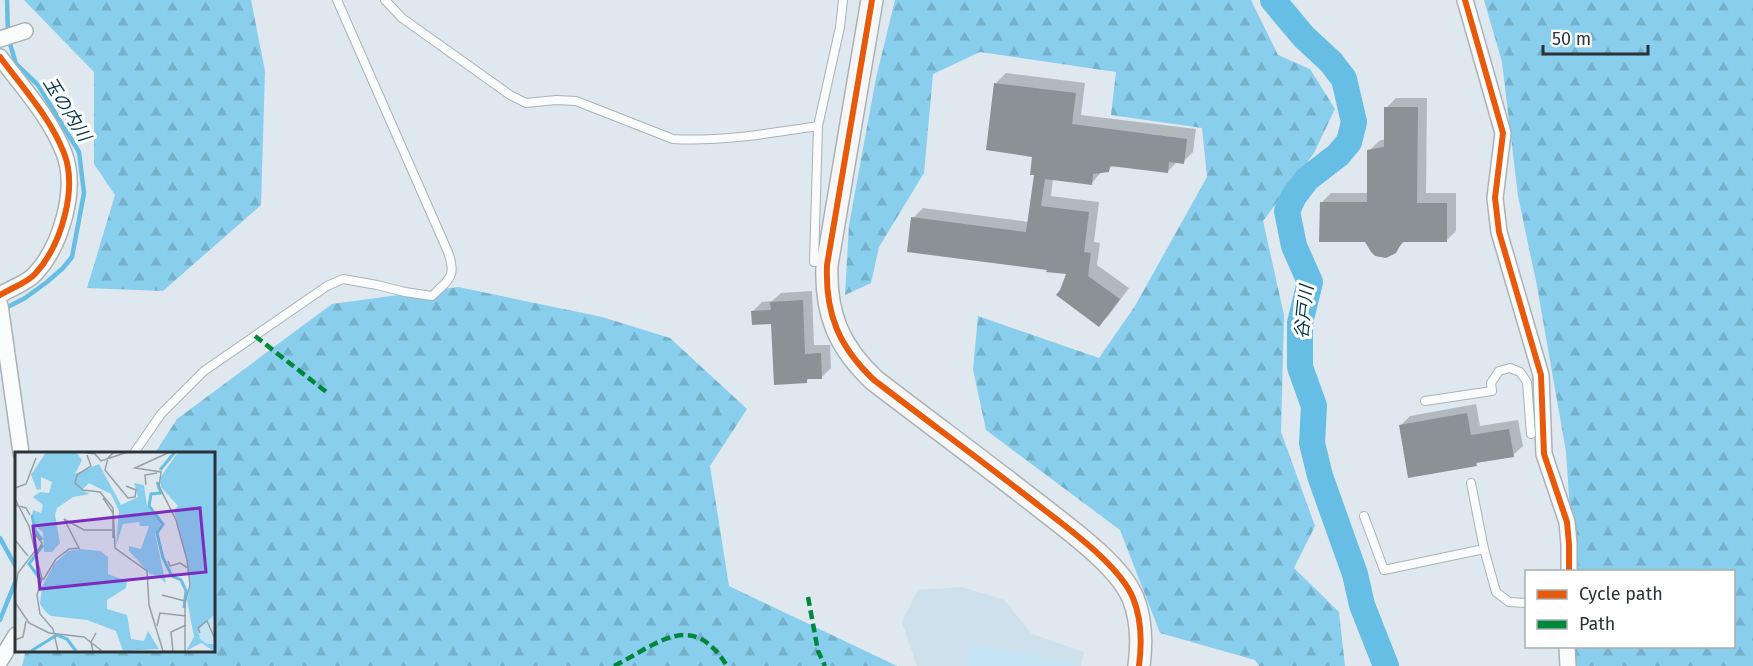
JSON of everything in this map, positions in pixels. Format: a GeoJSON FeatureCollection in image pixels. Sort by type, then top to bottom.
{"type":"FeatureCollection","features":[{"type":"Feature","properties":{"kind":"street"},"geometry":{"type":"LineString","coordinates":[[872,0],[827,265],[827,295],[831,317],[846,349],[874,380],[1089,545],[1122,580],[1133,597],[1139,619],[1141,636],[1139,666]]}},
{"type":"Feature","properties":{"kind":"street"},"geometry":{"type":"LineString","coordinates":[[1465,0],[1503,133],[1495,198],[1499,232],[1541,375],[1544,454]]}},
{"type":"Feature","properties":{"kind":"street"},"geometry":{"type":"LineString","coordinates":[[0,39],[21,33]]}},
{"type":"Feature","properties":{"kind":"street"},"geometry":{"type":"LineString","coordinates":[[0,57],[50,125],[65,155],[69,188],[61,228],[49,256],[34,276],[0,295]]}},
{"type":"Feature","properties":{"kind":"street"},"geometry":{"type":"LineString","coordinates":[[0,305],[21,452]]}},
{"type":"Feature","properties":{"kind":"street"},"geometry":{"type":"LineString","coordinates":[[1531,434],[1544,454],[1567,522],[1569,570]]}},
{"type":"Feature","properties":{"kind":"street"},"geometry":{"type":"LineString","coordinates":[[0,661],[15,637]]}},
{"type":"Feature","properties":{"kind":"street"},"geometry":{"type":"LineString","coordinates":[[1567,648],[1568,666]]}},
{"type":"Feature","properties":{"kind":"lane"},"geometry":{"type":"LineString","coordinates":[[135,452],[161,414],[204,371],[327,286],[344,279],[432,296],[451,278],[453,265],[448,252],[337,0]]}},
{"type":"Feature","properties":{"kind":"lane"},"geometry":{"type":"LineString","coordinates":[[385,0],[402,18],[510,95],[526,103],[576,101],[673,139],[690,140],[818,126]]}},
{"type":"Feature","properties":{"kind":"lane"},"geometry":{"type":"LineString","coordinates":[[814,262],[818,126],[840,27],[843,0]]}},
{"type":"Feature","properties":{"kind":"lane"},"geometry":{"type":"LineString","coordinates":[[1425,401],[1492,391],[1491,383],[1499,371],[1510,368],[1520,372],[1527,382],[1531,434]]}},
{"type":"Feature","properties":{"kind":"lane"},"geometry":{"type":"LineString","coordinates":[[1471,483],[1484,549],[1496,592],[1509,602],[1525,603]]}},
{"type":"Feature","properties":{"kind":"lane"},"geometry":{"type":"LineString","coordinates":[[1364,516],[1384,570],[1484,549]]}},
{"type":"Feature","properties":{"kind":"shaded area"},"geometry":{"type":"Polygon","coordinates":[[[962,587],[1004,600],[1032,634],[1084,652],[1081,666],[917,666],[902,622],[918,590],[962,587]]]}},
{"type":"Feature","properties":{"kind":"shaded area"},"geometry":{"type":"Polygon","coordinates":[[[971,644],[1074,663],[1073,666],[967,666],[971,644]]]}},
{"type":"Feature","properties":{"kind":"green space"},"geometry":{"type":"Polygon","coordinates":[[[24,0],[251,0],[265,71],[261,205],[163,291],[87,288],[115,195],[94,164],[94,72],[24,0]]]}},
{"type":"Feature","properties":{"kind":"green space"},"geometry":{"type":"Polygon","coordinates":[[[895,0],[1251,0],[1278,55],[1310,69],[1335,109],[1314,153],[1263,221],[1284,315],[1281,432],[1315,526],[1294,568],[1339,612],[1345,666],[1259,666],[1255,660],[1160,633],[1120,530],[986,430],[973,369],[978,316],[1099,358],[1135,306],[1207,177],[1202,128],[1111,115],[1116,72],[980,52],[933,74],[924,173],[879,247],[871,283],[845,295],[849,225],[876,78],[895,0]]]}},
{"type":"Feature","properties":{"kind":"green space"},"geometry":{"type":"Polygon","coordinates":[[[1484,0],[1753,0],[1753,666],[1573,666],[1573,648],[1735,648],[1735,570],[1574,570],[1566,452],[1537,286],[1518,196],[1502,62],[1484,0]]]}},
{"type":"Feature","properties":{"kind":"green space"},"geometry":{"type":"Polygon","coordinates":[[[458,287],[602,317],[670,338],[747,409],[710,466],[729,586],[897,666],[22,666],[26,651],[214,651],[214,452],[156,452],[177,419],[332,304],[458,287]]]}},
{"type":"Feature","properties":{"kind":"building"},"geometry":{"type":"Polygon","coordinates":[[[994,83],[1076,93],[1072,124],[1187,139],[1184,164],[1169,162],[1168,173],[1110,166],[1109,172],[1093,174],[1092,185],[1045,179],[1041,206],[1089,212],[1084,252],[1091,253],[1088,276],[1120,299],[1099,327],[1056,295],[1066,274],[907,252],[911,217],[1026,232],[1034,175],[1030,175],[1032,157],[986,150],[994,83]]]}},
{"type":"Feature","properties":{"kind":"building"},"geometry":{"type":"Polygon","coordinates":[[[1384,107],[1418,107],[1417,203],[1447,203],[1447,242],[1402,242],[1396,253],[1386,258],[1375,256],[1365,242],[1319,242],[1320,202],[1367,202],[1367,150],[1384,147],[1384,107]]]}},
{"type":"Feature","properties":{"kind":"building"},"geometry":{"type":"Polygon","coordinates":[[[803,300],[805,354],[821,353],[822,379],[807,379],[807,383],[774,385],[771,324],[752,325],[751,311],[771,310],[770,302],[803,300]]]}},
{"type":"Feature","properties":{"kind":"building"},"geometry":{"type":"Polygon","coordinates":[[[1467,413],[1471,435],[1509,429],[1514,457],[1408,478],[1399,425],[1467,413]]]}},
{"type":"Feature","properties":{"kind":"waterway","name":"玉の内川"},"geometry":{"type":"LineString","coordinates":[[2,310],[25,298],[47,282],[72,257],[84,193],[79,152],[38,85],[16,64],[8,37],[7,0]]}},
{"type":"Feature","properties":{"kind":"waterway","name":"谷戸川"},"geometry":{"type":"LineString","coordinates":[[1273,0],[1344,79],[1354,122],[1349,142],[1338,155],[1307,179],[1294,196],[1287,211],[1294,246],[1310,282],[1300,323],[1300,367],[1314,406],[1312,443],[1320,476],[1355,574],[1362,605],[1386,666]]}},
{"type":"Feature","properties":{"kind":"waterway","name":"玉の内川"},"geometry":{"type":"LineString","coordinates":[[0,538],[15,565]]}},
{"type":"Feature","properties":{"kind":"waterway","name":"玉の内川"},"geometry":{"type":"LineString","coordinates":[[0,620],[15,582]]}},
{"type":"Feature","properties":{"kind":"marked path"},"geometry":{"type":"LineString","coordinates":[[255,336],[329,394]]}},
{"type":"Feature","properties":{"kind":"marked path"},"geometry":{"type":"LineString","coordinates":[[808,597],[818,651],[825,666]]}},
{"type":"Feature","properties":{"kind":"marked path"},"geometry":{"type":"LineString","coordinates":[[614,666],[660,641],[674,636],[687,635],[701,639],[714,649],[727,666]]}},
{"type":"Feature","properties":{"kind":"cycle path"},"geometry":{"type":"LineString","coordinates":[[872,0],[827,265],[829,299],[837,328],[852,355],[874,380],[1066,527],[1106,561],[1127,586],[1133,598],[1140,623],[1139,666]]}},
{"type":"Feature","properties":{"kind":"cycle path"},"geometry":{"type":"LineString","coordinates":[[1465,0],[1503,133],[1495,198],[1499,232],[1541,375],[1544,454],[1567,522],[1569,570]]}},
{"type":"Feature","properties":{"kind":"cycle path"},"geometry":{"type":"LineString","coordinates":[[0,57],[51,127],[64,153],[69,183],[68,200],[59,233],[44,262],[32,277],[0,295]]}}]}
